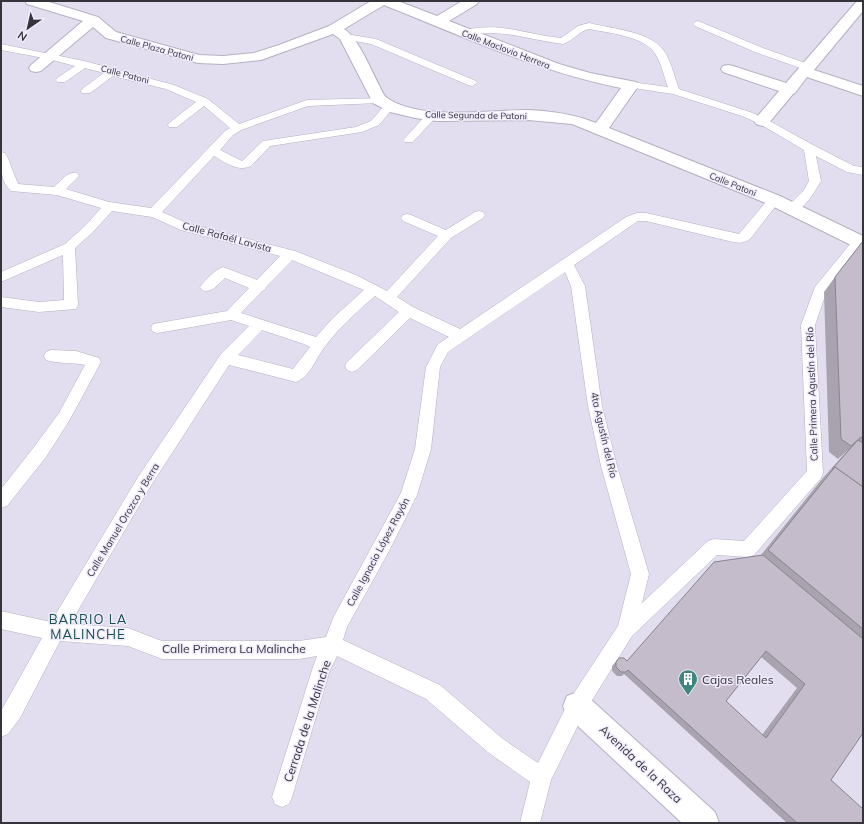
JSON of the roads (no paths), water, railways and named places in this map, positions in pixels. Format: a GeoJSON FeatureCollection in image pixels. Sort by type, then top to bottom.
{"type":"FeatureCollection","features":[{"type":"Feature","properties":{"kind":"street","name":"Calle Plaza Patoni"},"geometry":{"type":"LineString","coordinates":[[36,1],[93,20],[111,35],[198,59],[223,60],[256,57],[340,33],[381,1]]}},
{"type":"Feature","properties":{"kind":"street","name":"Calle Maclovio Herrera"},"geometry":{"type":"LineString","coordinates":[[386,1],[438,21],[464,33],[554,67],[588,77],[630,85]]}},
{"type":"Feature","properties":{"kind":"street"},"geometry":{"type":"LineString","coordinates":[[438,21],[472,1]]}},
{"type":"Feature","properties":{"kind":"street"},"geometry":{"type":"LineString","coordinates":[[762,121],[790,90],[805,69],[863,2]]}},
{"type":"Feature","properties":{"kind":"street"},"geometry":{"type":"LineString","coordinates":[[36,68],[93,20]]}},
{"type":"Feature","properties":{"kind":"street"},"geometry":{"type":"LineString","coordinates":[[340,33],[384,104]]}},
{"type":"Feature","properties":{"kind":"street"},"geometry":{"type":"LineString","coordinates":[[728,69],[790,90]]}},
{"type":"Feature","properties":{"kind":"street"},"geometry":{"type":"LineString","coordinates":[[805,69],[863,91]]}},
{"type":"Feature","properties":{"kind":"street"},"geometry":{"type":"LineString","coordinates":[[599,130],[630,85]]}},
{"type":"Feature","properties":{"kind":"street","name":"Calle Segunda de Patoni"},"geometry":{"type":"LineString","coordinates":[[384,104],[408,113],[431,116],[547,116],[575,120],[599,130]]}},
{"type":"Feature","properties":{"kind":"street","name":"Calle Patoni"},"geometry":{"type":"LineString","coordinates":[[599,130],[774,200],[861,243]]}},
{"type":"Feature","properties":{"kind":"street","name":"Avenida de la Raza"},"geometry":{"type":"LineString","coordinates":[[577,706],[704,823]]}},
{"type":"Feature","properties":{"kind":"lane"},"geometry":{"type":"LineString","coordinates":[[698,24],[805,69]]}},
{"type":"Feature","properties":{"kind":"lane"},"geometry":{"type":"LineString","coordinates":[[464,33],[475,29],[489,29],[563,41],[569,39],[583,26],[589,26],[641,38],[652,43],[661,54],[675,91]]}},
{"type":"Feature","properties":{"kind":"lane"},"geometry":{"type":"LineString","coordinates":[[340,33],[373,41],[472,83]]}},
{"type":"Feature","properties":{"kind":"lane","name":"Calle Patoni"},"geometry":{"type":"LineString","coordinates":[[1,47],[50,56],[113,71],[166,90],[204,101],[238,128]]}},
{"type":"Feature","properties":{"kind":"lane"},"geometry":{"type":"LineString","coordinates":[[61,80],[84,64]]}},
{"type":"Feature","properties":{"kind":"lane"},"geometry":{"type":"LineString","coordinates":[[86,91],[113,71]]}},
{"type":"Feature","properties":{"kind":"lane"},"geometry":{"type":"LineString","coordinates":[[630,85],[675,91],[746,114],[762,121],[809,148],[851,168],[863,171]]}},
{"type":"Feature","properties":{"kind":"lane"},"geometry":{"type":"LineString","coordinates":[[173,124],[204,101]]}},
{"type":"Feature","properties":{"kind":"lane","name":"Calle Segunda de Patoni"},"geometry":{"type":"LineString","coordinates":[[154,212],[229,133],[238,128],[307,103],[384,104]]}},
{"type":"Feature","properties":{"kind":"lane"},"geometry":{"type":"LineString","coordinates":[[213,151],[237,164],[243,165],[247,163],[267,143],[358,130],[375,123],[384,104]]}},
{"type":"Feature","properties":{"kind":"lane"},"geometry":{"type":"LineString","coordinates":[[409,140],[431,116]]}},
{"type":"Feature","properties":{"kind":"lane"},"geometry":{"type":"LineString","coordinates":[[792,209],[808,193],[815,181],[809,148]]}},
{"type":"Feature","properties":{"kind":"lane","name":"Calle Rafaél Lavista"},"geometry":{"type":"LineString","coordinates":[[1,156],[11,184],[15,188],[57,191],[109,206],[154,212],[185,227],[290,254],[352,278],[374,289],[408,311],[461,336]]}},
{"type":"Feature","properties":{"kind":"lane"},"geometry":{"type":"LineString","coordinates":[[57,191],[73,176]]}},
{"type":"Feature","properties":{"kind":"lane"},"geometry":{"type":"LineString","coordinates":[[567,264],[630,220],[637,217],[729,238],[741,239],[746,236],[774,200]]}},
{"type":"Feature","properties":{"kind":"lane"},"geometry":{"type":"LineString","coordinates":[[1,277],[69,246],[89,228],[109,206]]}},
{"type":"Feature","properties":{"kind":"lane"},"geometry":{"type":"LineString","coordinates":[[388,299],[447,235],[479,215]]}},
{"type":"Feature","properties":{"kind":"lane"},"geometry":{"type":"LineString","coordinates":[[407,218],[447,235]]}},
{"type":"Feature","properties":{"kind":"lane","name":"Calle Primera Agustín del Río"},"geometry":{"type":"LineString","coordinates":[[626,630],[714,547],[748,549],[815,472],[808,326],[820,291],[861,243]]}},
{"type":"Feature","properties":{"kind":"lane"},"geometry":{"type":"LineString","coordinates":[[1,302],[39,307],[71,305],[69,246]]}},
{"type":"Feature","properties":{"kind":"lane"},"geometry":{"type":"LineString","coordinates":[[231,315],[260,287],[290,254]]}},
{"type":"Feature","properties":{"kind":"lane","name":"Calle Ignacio López Rayón"},"geometry":{"type":"LineString","coordinates":[[333,645],[339,624],[409,495],[423,449],[433,367],[443,348],[567,264]]}},
{"type":"Feature","properties":{"kind":"lane","name":"4ta Agustín del Río"},"geometry":{"type":"LineString","coordinates":[[530,823],[541,778],[577,706],[626,630],[640,574],[595,406],[578,286],[567,264]]}},
{"type":"Feature","properties":{"kind":"lane"},"geometry":{"type":"LineString","coordinates":[[207,287],[223,272],[260,287]]}},
{"type":"Feature","properties":{"kind":"lane"},"geometry":{"type":"LineString","coordinates":[[226,358],[296,376],[301,372],[319,345],[345,314],[374,289]]}},
{"type":"Feature","properties":{"kind":"lane"},"geometry":{"type":"LineString","coordinates":[[352,366],[408,311]]}},
{"type":"Feature","properties":{"kind":"lane"},"geometry":{"type":"LineString","coordinates":[[158,328],[231,315],[309,340],[319,345]]}},
{"type":"Feature","properties":{"kind":"lane","name":"Calle Manuel Orozco y Berra"},"geometry":{"type":"LineString","coordinates":[[1,727],[13,711],[55,632],[144,482],[226,358],[259,325]]}},
{"type":"Feature","properties":{"kind":"lane"},"geometry":{"type":"LineString","coordinates":[[1,501],[40,452],[64,417],[94,362],[76,357],[51,356]]}},
{"type":"Feature","properties":{"kind":"lane","name":"Calle Primera La Malinche"},"geometry":{"type":"LineString","coordinates":[[1,620],[55,632],[128,636],[162,650],[299,650],[333,645]]}},
{"type":"Feature","properties":{"kind":"lane"},"geometry":{"type":"LineString","coordinates":[[333,645],[433,692],[496,746],[541,778]]}},
{"type":"Feature","properties":{"kind":"lane","name":"Cerrada de la Malinche"},"geometry":{"type":"LineString","coordinates":[[282,797],[322,667],[333,645]]}},
{"type":"Feature","properties":{"kind":"place","name":"Cajas Reales"},"geometry":{"type":"Point","coordinates":[688,696]}},
{"type":"Feature","properties":{"kind":"district","name":"BARRIO LA MALINCHE"},"geometry":{"type":"Point","coordinates":[88,626]}}]}
